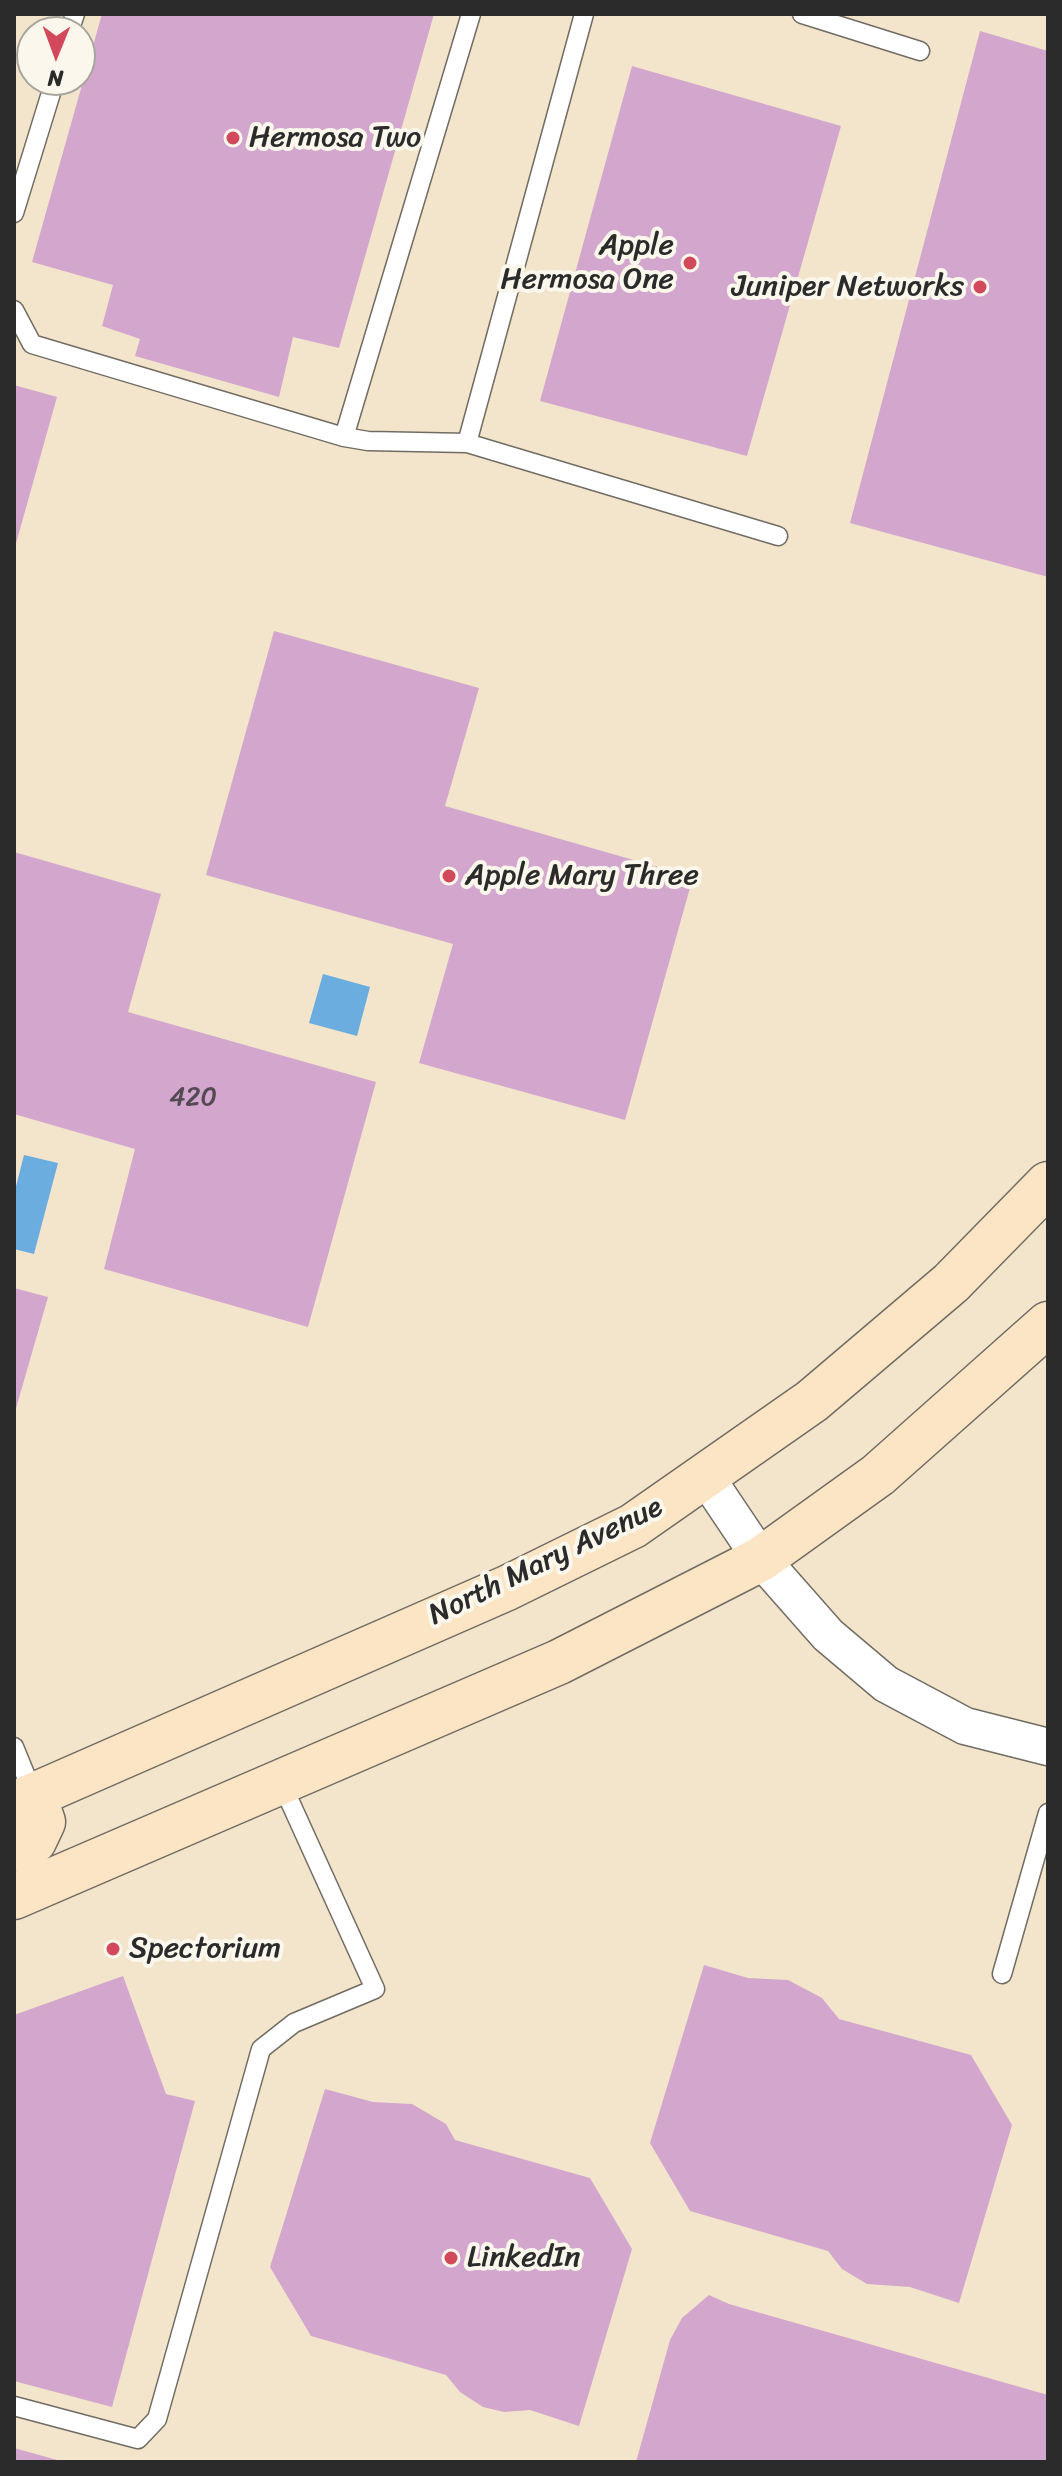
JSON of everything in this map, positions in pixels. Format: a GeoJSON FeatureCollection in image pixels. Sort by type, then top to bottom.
{"type":"FeatureCollection","features":[{"type":"Feature","properties":{"kind":"main road","name":"North Mary Avenue"},"geometry":{"type":"LineString","coordinates":[[24,1800],[507,1588],[633,1526],[812,1401],[931,1300],[1048,1184]]}},
{"type":"Feature","properties":{"kind":"main road"},"geometry":{"type":"LineString","coordinates":[[14,1897],[559,1662],[761,1559],[878,1475],[1048,1324]]}},
{"type":"Feature","properties":{"kind":"main road"},"geometry":{"type":"LineString","coordinates":[[14,1850],[34,1841],[43,1822],[24,1800]]}},
{"type":"Feature","properties":{"kind":"street"},"geometry":{"type":"LineString","coordinates":[[706,1477],[761,1559],[824,1631],[886,1684],[965,1726],[1048,1747]]}},
{"type":"Feature","properties":{"kind":"lane"},"geometry":{"type":"LineString","coordinates":[[344,437],[471,14]]}},
{"type":"Feature","properties":{"kind":"lane"},"geometry":{"type":"LineString","coordinates":[[467,443],[584,14]]}},
{"type":"Feature","properties":{"kind":"lane"},"geometry":{"type":"LineString","coordinates":[[802,14],[920,51]]}},
{"type":"Feature","properties":{"kind":"lane"},"geometry":{"type":"LineString","coordinates":[[14,213],[50,96]]}},
{"type":"Feature","properties":{"kind":"lane"},"geometry":{"type":"LineString","coordinates":[[14,310],[32,344],[344,437],[467,443],[778,536]]}},
{"type":"Feature","properties":{"kind":"lane"},"geometry":{"type":"LineString","coordinates":[[14,1747],[24,1800]]}},
{"type":"Feature","properties":{"kind":"lane"},"geometry":{"type":"LineString","coordinates":[[14,2406],[138,2439],[157,2419],[261,2049],[294,2023],[375,1989],[280,1781]]}},
{"type":"Feature","properties":{"kind":"lane"},"geometry":{"type":"LineString","coordinates":[[1002,1974],[1048,1813]]}},
{"type":"Feature","properties":{"kind":"water"},"geometry":{"type":"Polygon","coordinates":[[[323,974],[370,987],[357,1036],[309,1023],[323,974]]]}},
{"type":"Feature","properties":{"kind":"water"},"geometry":{"type":"Polygon","coordinates":[[[24,1155],[58,1163],[34,1254],[14,1249],[14,1194],[24,1155]]]}},
{"type":"Feature","properties":{"kind":"building","name":"Hermosa Two"},"geometry":{"type":"Polygon","coordinates":[[[102,14],[434,14],[339,348],[293,337],[279,397],[135,356],[140,339],[102,326],[113,285],[32,262],[79,96],[96,96],[96,35],[102,14]]]}},
{"type":"Feature","properties":{"kind":"building","name":"Juniper Networks"},"geometry":{"type":"Polygon","coordinates":[[[980,31],[1048,51],[1048,577],[850,523],[980,31]]]}},
{"type":"Feature","properties":{"kind":"building","name":"Apple Hermosa One"},"geometry":{"type":"Polygon","coordinates":[[[632,66],[841,126],[747,456],[540,401],[632,66]]]}},
{"type":"Feature","properties":{"kind":"building"},"geometry":{"type":"Polygon","coordinates":[[[14,385],[57,397],[15,547],[14,547],[14,385]]]}},
{"type":"Feature","properties":{"kind":"building","name":"Apple Mary Three"},"geometry":{"type":"Polygon","coordinates":[[[274,631],[479,688],[445,806],[693,877],[625,1120],[419,1063],[453,944],[206,875],[274,631]]]}},
{"type":"Feature","properties":{"kind":"building"},"geometry":{"type":"Polygon","coordinates":[[[14,852],[161,894],[128,1012],[376,1082],[308,1327],[104,1269],[135,1149],[14,1114],[14,852]]]}},
{"type":"Feature","properties":{"kind":"building"},"geometry":{"type":"Polygon","coordinates":[[[14,1288],[48,1297],[15,1412],[14,1412],[14,1288]]]}},
{"type":"Feature","properties":{"kind":"building"},"geometry":{"type":"Polygon","coordinates":[[[704,1965],[748,1978],[788,1980],[822,1998],[839,2019],[971,2055],[1012,2125],[959,2303],[910,2287],[867,2284],[842,2269],[828,2251],[690,2211],[650,2143],[704,1965]]]}},
{"type":"Feature","properties":{"kind":"building"},"geometry":{"type":"Polygon","coordinates":[[[123,1976],[166,2094],[195,2101],[112,2407],[14,2381],[14,2015],[123,1976]]]}},
{"type":"Feature","properties":{"kind":"building","name":"LinkedIn"},"geometry":{"type":"Polygon","coordinates":[[[325,2089],[373,2102],[412,2104],[446,2124],[455,2140],[590,2178],[632,2249],[579,2426],[530,2410],[504,2412],[483,2407],[460,2392],[446,2375],[311,2336],[270,2267],[325,2089]]]}},
{"type":"Feature","properties":{"kind":"building"},"geometry":{"type":"Polygon","coordinates":[[[709,2295],[729,2304],[1048,2395],[1048,2462],[636,2462],[670,2340],[682,2318],[709,2295]]]}},
{"type":"Feature","properties":{"kind":"building"},"geometry":{"type":"Polygon","coordinates":[[[14,2448],[61,2461],[61,2462],[14,2462],[14,2448]]]}},
{"type":"Feature","properties":{"kind":"place","name":"Hermosa Two"},"geometry":{"type":"Point","coordinates":[233,138]}},
{"type":"Feature","properties":{"kind":"place","name":"Apple Hermosa One"},"geometry":{"type":"Point","coordinates":[690,263]}},
{"type":"Feature","properties":{"kind":"place","name":"Juniper Networks"},"geometry":{"type":"Point","coordinates":[980,287]}},
{"type":"Feature","properties":{"kind":"place","name":"Apple Mary Three"},"geometry":{"type":"Point","coordinates":[449,876]}},
{"type":"Feature","properties":{"kind":"place","name":"Spectorium"},"geometry":{"type":"Point","coordinates":[113,1949]}},
{"type":"Feature","properties":{"kind":"place","name":"LinkedIn"},"geometry":{"type":"Point","coordinates":[451,2258]}}]}
